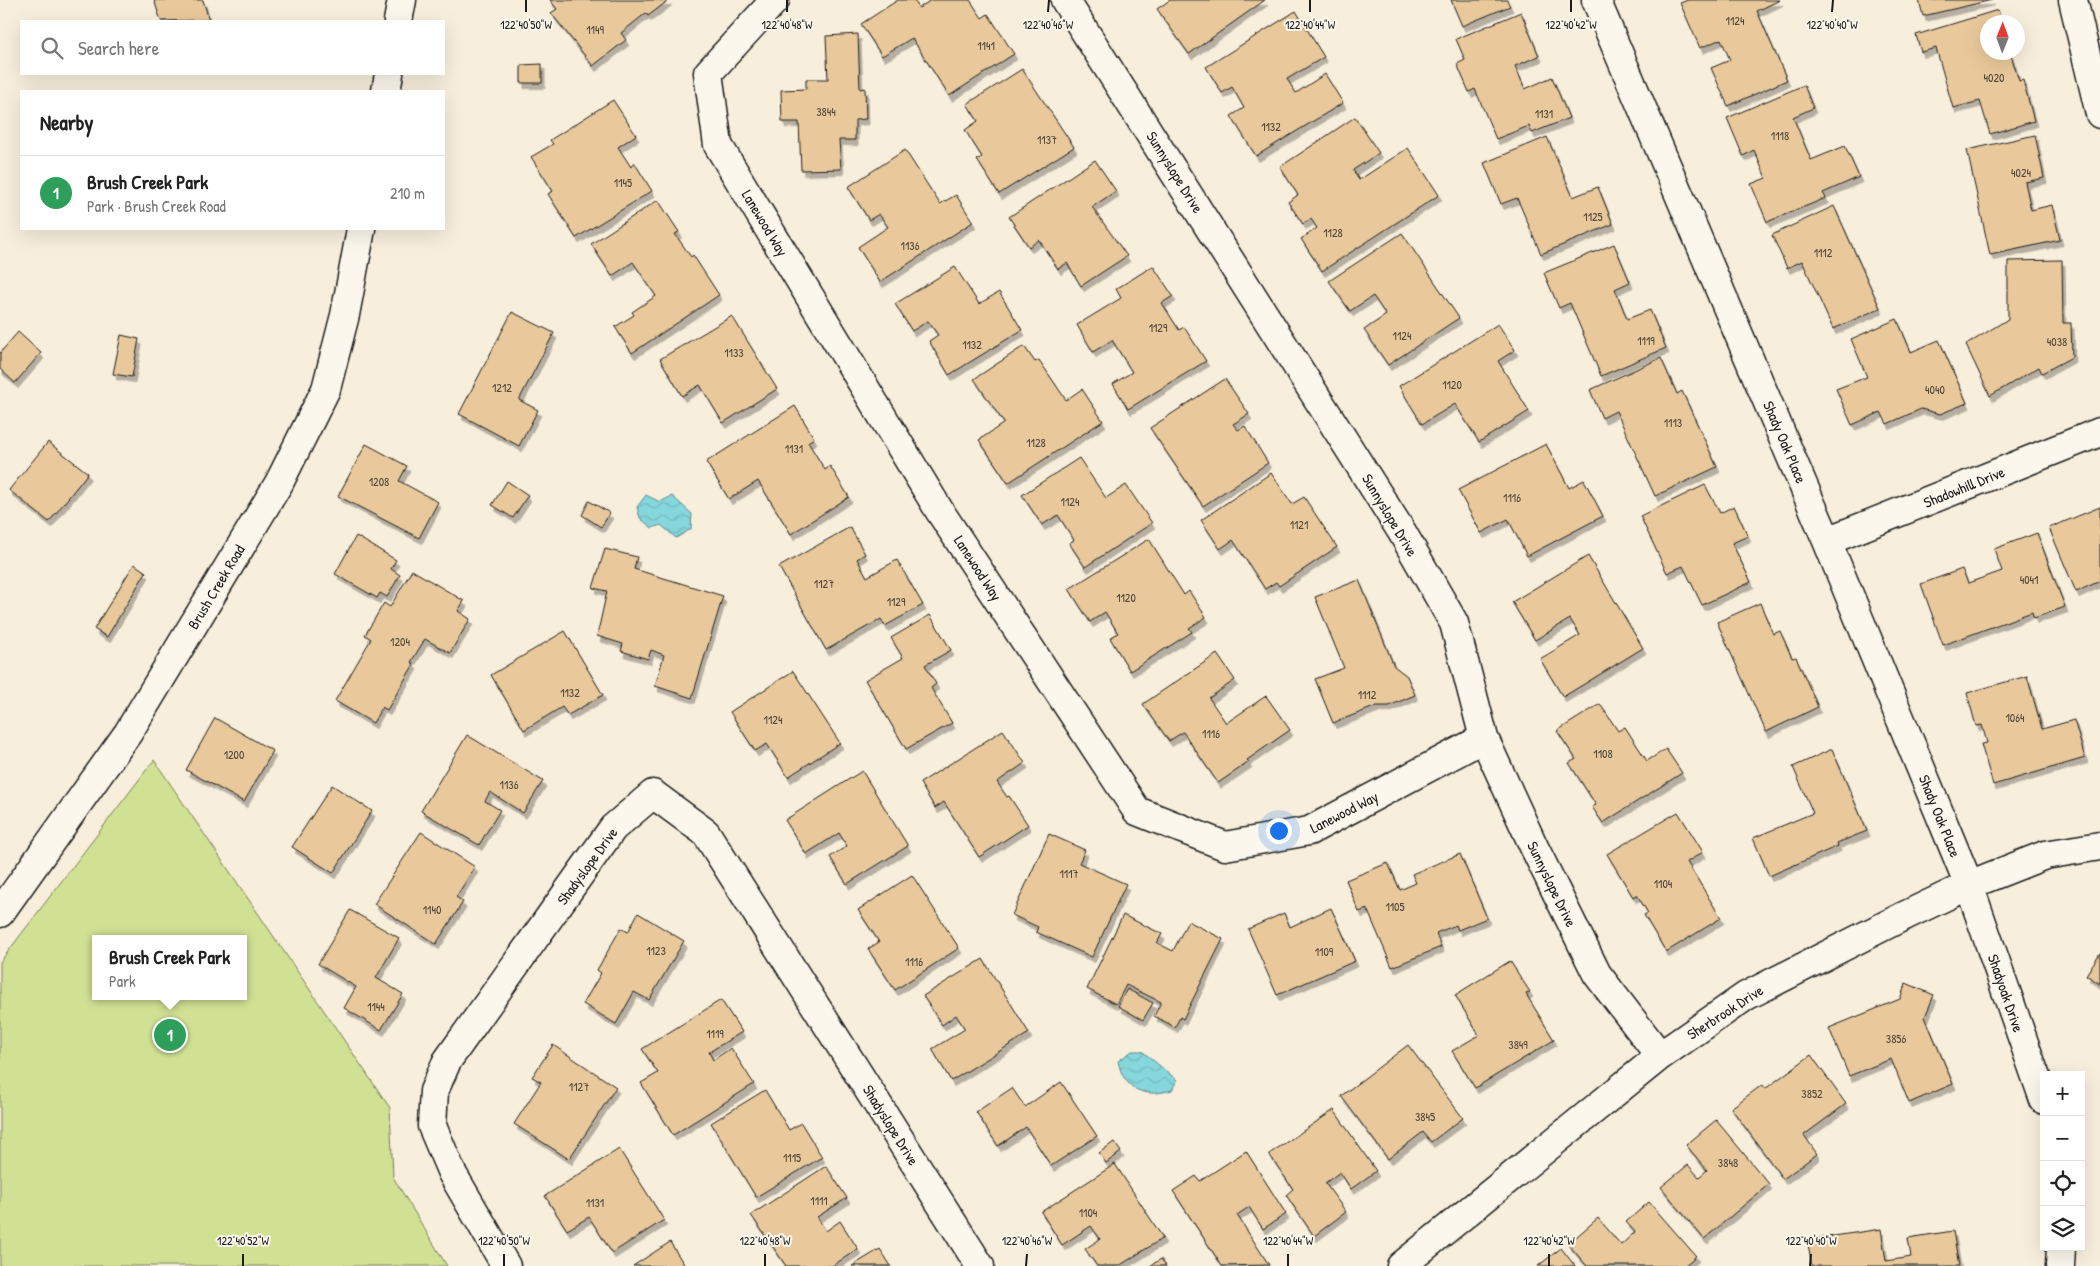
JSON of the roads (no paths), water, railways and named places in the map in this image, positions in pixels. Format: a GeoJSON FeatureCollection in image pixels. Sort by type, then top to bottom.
{"type":"FeatureCollection","features":[{"type":"Feature","properties":{"kind":"street"},"geometry":{"type":"LineString","coordinates":[[398,20],[402,0]]}},
{"type":"Feature","properties":{"kind":"street","name":"Lanewood Way"},"geometry":{"type":"LineString","coordinates":[[775,0],[708,73],[718,145],[939,510],[1137,811],[1224,846],[1308,831],[1484,738]]}},
{"type":"Feature","properties":{"kind":"street","name":"Sunnyslope Drive"},"geometry":{"type":"LineString","coordinates":[[1065,0],[1407,540],[1454,623],[1484,738],[1534,846],[1597,974],[1660,1056]]}},
{"type":"Feature","properties":{"kind":"street","name":"Shady Oak Place"},"geometry":{"type":"LineString","coordinates":[[1596,0],[1827,541],[1969,885]]}},
{"type":"Feature","properties":{"kind":"street"},"geometry":{"type":"LineString","coordinates":[[2073,0],[2100,114]]}},
{"type":"Feature","properties":{"kind":"street"},"geometry":{"type":"LineString","coordinates":[[386,90],[389,75]]}},
{"type":"Feature","properties":{"kind":"street","name":"Brush Creek Road"},"geometry":{"type":"LineString","coordinates":[[0,913],[128,733],[279,483],[326,389],[345,315],[361,230]]}},
{"type":"Feature","properties":{"kind":"street","name":"Shadowhill Drive"},"geometry":{"type":"LineString","coordinates":[[1827,541],[2100,432]]}},
{"type":"Feature","properties":{"kind":"street","name":"Shadyslope Drive"},"geometry":{"type":"LineString","coordinates":[[506,1266],[452,1173],[432,1126],[434,1091],[447,1061],[613,828],[652,794],[706,833],[980,1266]]}},
{"type":"Feature","properties":{"kind":"street","name":"Sherbrook Drive"},"geometry":{"type":"LineString","coordinates":[[1401,1266],[1660,1056],[1746,996],[1969,885],[2045,856],[2100,846]]}},
{"type":"Feature","properties":{"kind":"street","name":"Shadyoak Drive"},"geometry":{"type":"LineString","coordinates":[[1969,885],[2040,1089]]}},
{"type":"Feature","properties":{"kind":"street"},"geometry":{"type":"LineString","coordinates":[[2060,1266],[2061,1251]]}},
{"type":"Feature","properties":{"kind":"water"},"geometry":{"type":"Polygon","coordinates":[[[646,495],[660,502],[672,496],[692,514],[691,529],[676,538],[661,525],[652,528],[640,518],[637,507],[646,495]]]}},
{"type":"Feature","properties":{"kind":"water"},"geometry":{"type":"Polygon","coordinates":[[[1132,1051],[1142,1051],[1177,1080],[1172,1090],[1153,1093],[1137,1090],[1131,1085],[1125,1079],[1118,1061],[1132,1051]]]}},
{"type":"Feature","properties":{"kind":"place","name":"Brush Creek Park"},"geometry":{"type":"Point","coordinates":[170,1035]}}]}
